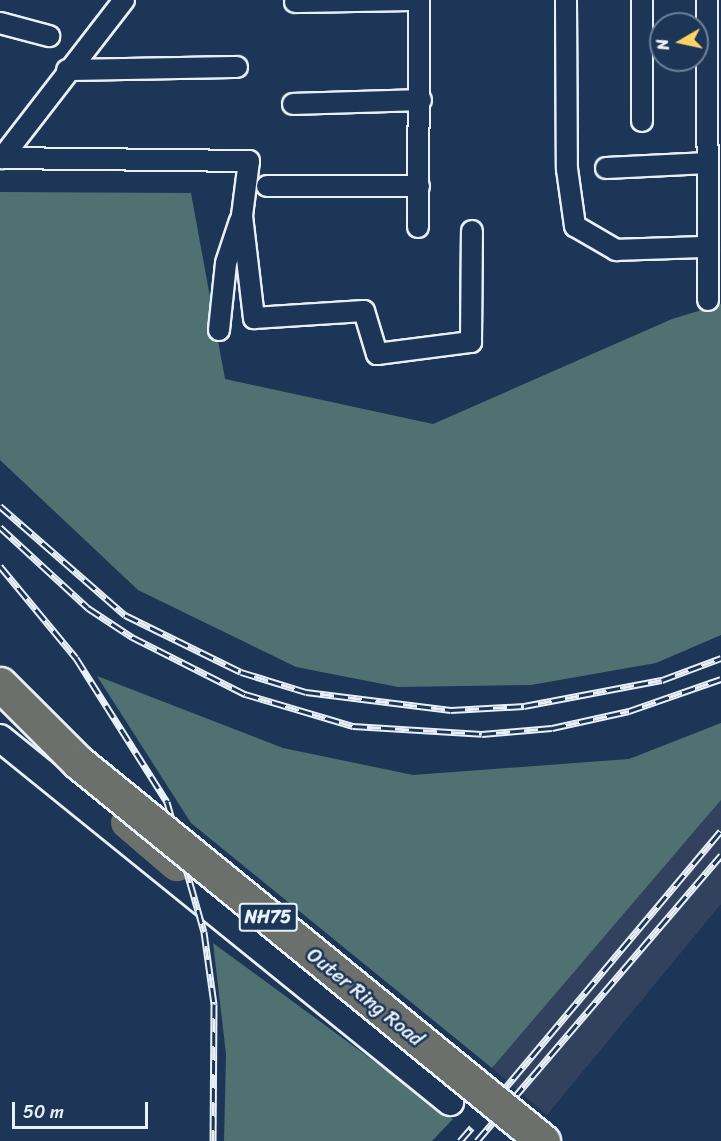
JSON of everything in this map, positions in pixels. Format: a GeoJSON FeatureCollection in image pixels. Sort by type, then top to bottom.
{"type":"FeatureCollection","features":[{"type":"Feature","properties":{"kind":"highway","name":"Outer Ring Road"},"geometry":{"type":"LineString","coordinates":[[0,684],[78,762],[543,1141]]}},
{"type":"Feature","properties":{"kind":"highway","name":"Outer Ring Road"},"geometry":{"type":"LineString","coordinates":[[0,705],[66,771],[517,1141]]}},
{"type":"Feature","properties":{"kind":"street"},"geometry":{"type":"LineString","coordinates":[[124,0],[5,146],[2,158],[249,161],[242,216],[226,263],[219,330]]}},
{"type":"Feature","properties":{"kind":"street"},"geometry":{"type":"LineString","coordinates":[[295,2],[417,0],[421,100],[418,227]]}},
{"type":"Feature","properties":{"kind":"street"},"geometry":{"type":"LineString","coordinates":[[566,0],[567,169],[575,226],[616,250],[708,246]]}},
{"type":"Feature","properties":{"kind":"street"},"geometry":{"type":"LineString","coordinates":[[642,0],[642,121]]}},
{"type":"Feature","properties":{"kind":"street"},"geometry":{"type":"LineString","coordinates":[[707,0],[715,70],[708,163],[708,300]]}},
{"type":"Feature","properties":{"kind":"street"},"geometry":{"type":"LineString","coordinates":[[0,23],[49,36]]}},
{"type":"Feature","properties":{"kind":"street"},"geometry":{"type":"LineString","coordinates":[[67,70],[237,67]]}},
{"type":"Feature","properties":{"kind":"street"},"geometry":{"type":"LineString","coordinates":[[293,104],[421,100]]}},
{"type":"Feature","properties":{"kind":"street"},"geometry":{"type":"LineString","coordinates":[[606,168],[708,163]]}},
{"type":"Feature","properties":{"kind":"street"},"geometry":{"type":"LineString","coordinates":[[267,186],[419,186]]}},
{"type":"Feature","properties":{"kind":"street"},"geometry":{"type":"LineString","coordinates":[[242,216],[254,318],[364,311],[377,354],[471,342],[472,231]]}},
{"type":"Feature","properties":{"kind":"street"},"geometry":{"type":"LineString","coordinates":[[0,738],[450,1102]]}},
{"type":"Feature","properties":{"kind":"shaded area"},"geometry":{"type":"Polygon","coordinates":[[[721,800],[721,904],[547,1115],[492,1068],[721,800]]]}},
{"type":"Feature","properties":{"kind":"green space"},"geometry":{"type":"Polygon","coordinates":[[[0,192],[191,193],[225,379],[433,424],[672,319],[721,304],[721,635],[656,663],[531,685],[398,687],[296,667],[138,590],[0,460],[0,192]]]}},
{"type":"Feature","properties":{"kind":"green space"},"geometry":{"type":"Polygon","coordinates":[[[97,676],[283,748],[413,775],[629,759],[721,723],[721,800],[492,1068],[191,823],[97,676]]]}},
{"type":"Feature","properties":{"kind":"green space"},"geometry":{"type":"Polygon","coordinates":[[[213,943],[453,1119],[432,1141],[224,1141],[226,1054],[213,943]]]}},
{"type":"Feature","properties":{"kind":"railway"},"geometry":{"type":"LineString","coordinates":[[0,506],[125,615],[241,672],[306,692],[451,710],[524,706],[662,680],[721,658]]}},
{"type":"Feature","properties":{"kind":"railway"},"geometry":{"type":"LineString","coordinates":[[0,527],[88,608],[132,637],[245,694],[353,726],[482,734],[552,728],[629,711],[721,679]]}},
{"type":"Feature","properties":{"kind":"railway"},"geometry":{"type":"LineString","coordinates":[[0,566],[76,658],[167,802],[204,932],[214,1004],[213,1141]]}},
{"type":"Feature","properties":{"kind":"railway"},"geometry":{"type":"LineString","coordinates":[[495,1100],[721,831]]}},
{"type":"Feature","properties":{"kind":"railway"},"geometry":{"type":"LineString","coordinates":[[477,1141],[721,855]]}},
{"type":"Feature","properties":{"kind":"railway"},"geometry":{"type":"LineString","coordinates":[[460,1141],[472,1127]]}}]}
